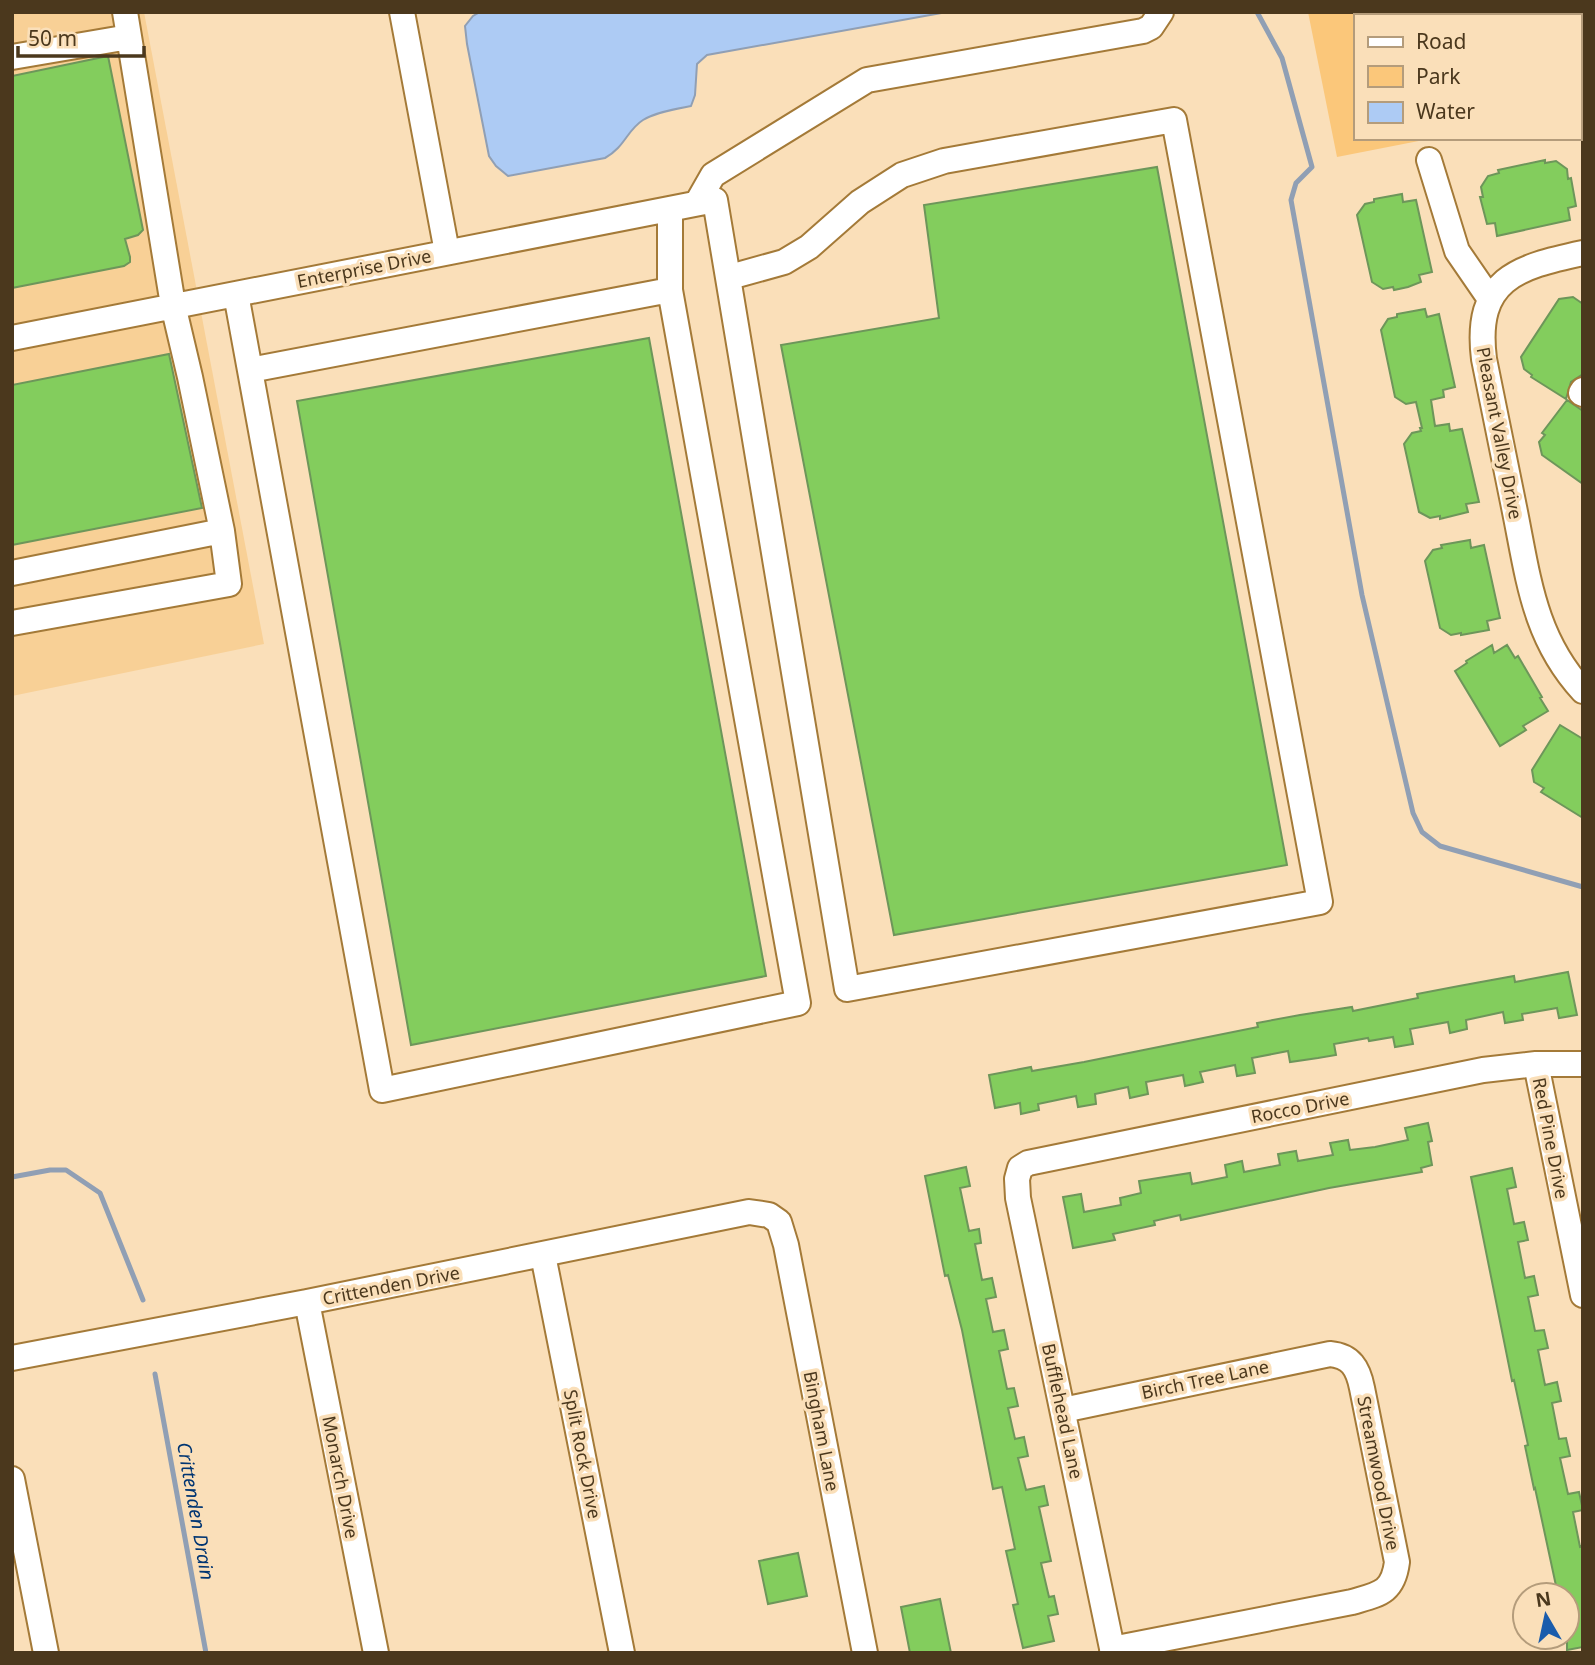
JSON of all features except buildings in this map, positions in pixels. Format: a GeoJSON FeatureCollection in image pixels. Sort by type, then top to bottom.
{"type":"FeatureCollection","features":[{"type":"Feature","properties":{"kind":"street"},"geometry":{"type":"LineString","coordinates":[[12,623],[229,584],[222,531],[191,377],[173,305],[125,12]]}},
{"type":"Feature","properties":{"kind":"street"},"geometry":{"type":"LineString","coordinates":[[402,12],[447,252]]}},
{"type":"Feature","properties":{"kind":"street"},"geometry":{"type":"LineString","coordinates":[[730,277],[784,262],[809,247],[860,202],[902,175],[944,161],[1174,120],[1320,902],[847,989],[730,277],[706,201],[713,175],[867,80],[1143,31],[1151,27],[1161,12]]}},
{"type":"Feature","properties":{"kind":"street"},"geometry":{"type":"LineString","coordinates":[[12,57],[129,37]]}},
{"type":"Feature","properties":{"kind":"street"},"geometry":{"type":"LineString","coordinates":[[1429,160],[1457,251],[1490,299],[1508,278],[1532,264],[1583,253]]}},
{"type":"Feature","properties":{"kind":"street","name":"Enterprise Drive"},"geometry":{"type":"LineString","coordinates":[[12,338],[706,201]]}},
{"type":"Feature","properties":{"kind":"street"},"geometry":{"type":"LineString","coordinates":[[236,293],[382,1090],[798,1003],[670,290],[670,209]]}},
{"type":"Feature","properties":{"kind":"street"},"geometry":{"type":"LineString","coordinates":[[250,370],[670,290]]}},
{"type":"Feature","properties":{"kind":"street","name":"Pleasant Valley Drive"},"geometry":{"type":"LineString","coordinates":[[1490,299],[1482,327],[1483,351],[1523,550],[1542,629],[1557,658],[1583,691]]}},
{"type":"Feature","properties":{"kind":"street"},"geometry":{"type":"LineString","coordinates":[[12,573],[222,531]]}},
{"type":"Feature","properties":{"kind":"street","name":"Rocco Drive"},"geometry":{"type":"LineString","coordinates":[[1020,1168],[1028,1163],[1483,1070],[1536,1064],[1583,1064]]}},
{"type":"Feature","properties":{"kind":"street","name":"Red Pine Drive"},"geometry":{"type":"LineString","coordinates":[[1536,1064],[1583,1295]]}},
{"type":"Feature","properties":{"kind":"street","name":"Bufflehead Lane"},"geometry":{"type":"LineString","coordinates":[[1020,1168],[1017,1179],[1018,1198],[1112,1651]]}},
{"type":"Feature","properties":{"kind":"street","name":"Crittenden Drive"},"geometry":{"type":"LineString","coordinates":[[12,1358],[307,1302],[750,1212],[769,1215]]}},
{"type":"Feature","properties":{"kind":"street","name":"Bingham Lane"},"geometry":{"type":"LineString","coordinates":[[769,1215],[779,1222],[786,1245],[865,1653]]}},
{"type":"Feature","properties":{"kind":"street","name":"Split Rock Drive"},"geometry":{"type":"LineString","coordinates":[[543,1255],[622,1653]]}},
{"type":"Feature","properties":{"kind":"street","name":"Monarch Drive"},"geometry":{"type":"LineString","coordinates":[[307,1302],[376,1653]]}},
{"type":"Feature","properties":{"kind":"street","name":"Birch Tree Lane"},"geometry":{"type":"LineString","coordinates":[[1063,1410],[1317,1355],[1341,1355],[1347,1359]]}},
{"type":"Feature","properties":{"kind":"street","name":"Streamwood Drive"},"geometry":{"type":"LineString","coordinates":[[1112,1651],[1352,1602],[1386,1590],[1393,1582],[1397,1562],[1359,1375],[1356,1367],[1347,1359]]}},
{"type":"Feature","properties":{"kind":"street"},"geometry":{"type":"LineString","coordinates":[[12,1479],[46,1653]]}},
{"type":"Feature","properties":{"kind":"shaded area"},"geometry":{"type":"Polygon","coordinates":[[[12,12],[144,12],[264,644],[12,696],[12,12]]]}},
{"type":"Feature","properties":{"kind":"green space"},"geometry":{"type":"Polygon","coordinates":[[[1308,12],[1583,12],[1581,110],[1581,14],[1354,14],[1354,140],[1424,140],[1337,157],[1308,12]]]}},
{"type":"Feature","properties":{"kind":"water"},"geometry":{"type":"Polygon","coordinates":[[[480,12],[947,12],[707,55],[697,64],[695,95],[691,106],[643,120],[612,154],[605,158],[508,176],[489,156],[467,44],[465,26],[480,12]]]}},
{"type":"Feature","properties":{"kind":"waterway"},"geometry":{"type":"LineString","coordinates":[[1257,12],[1282,58],[1312,167],[1296,183],[1291,200],[1362,595],[1413,813],[1422,832],[1440,846],[1583,887]]}},
{"type":"Feature","properties":{"kind":"waterway","name":"Crittenden Drain"},"geometry":{"type":"LineString","coordinates":[[12,1177],[66,1170],[100,1193],[143,1300]]}},
{"type":"Feature","properties":{"kind":"waterway","name":"Crittenden Drain"},"geometry":{"type":"LineString","coordinates":[[155,1374],[206,1653]]}}]}
